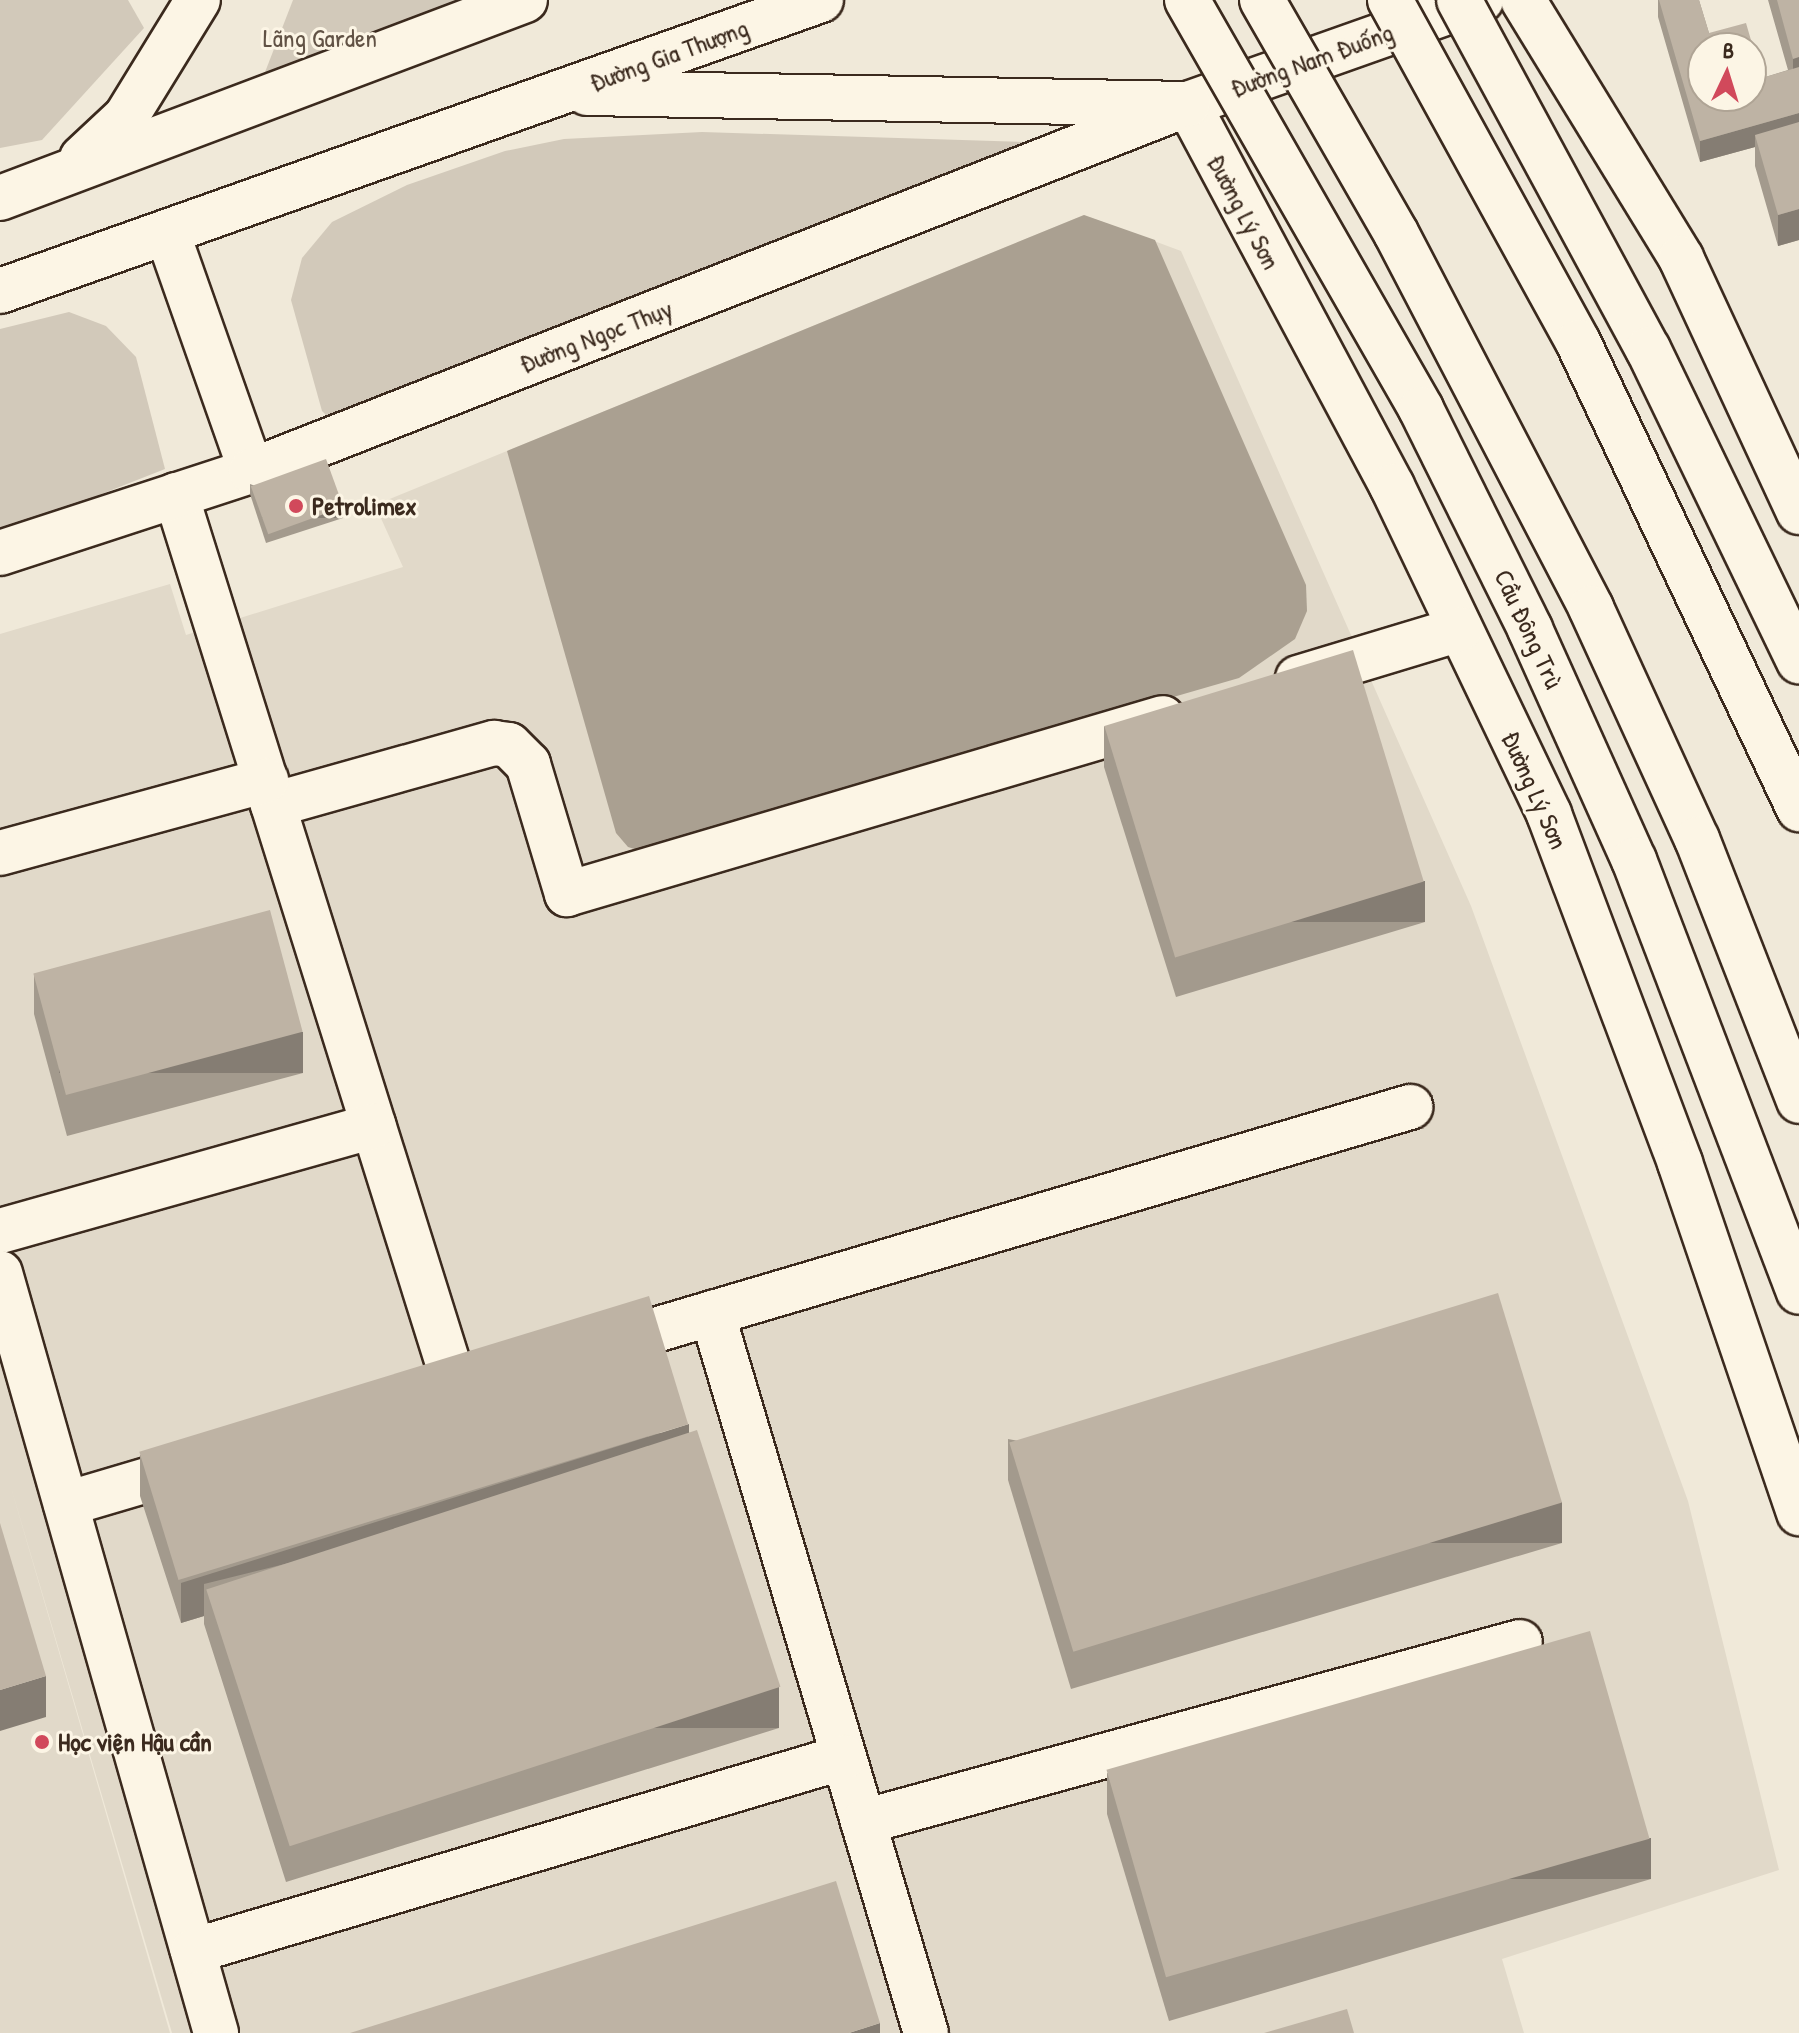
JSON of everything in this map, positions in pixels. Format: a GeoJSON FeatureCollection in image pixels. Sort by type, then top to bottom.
{"type":"FeatureCollection","features":[{"type":"Feature","properties":{"kind":"main road"},"geometry":{"type":"LineString","coordinates":[[65,173],[126,117],[198,0]]}},
{"type":"Feature","properties":{"kind":"main road"},"geometry":{"type":"LineString","coordinates":[[0,198],[525,0]]}},
{"type":"Feature","properties":{"kind":"main road","name":"Đường Gia Thượng"},"geometry":{"type":"LineString","coordinates":[[561,93],[821,0]]}},
{"type":"Feature","properties":{"kind":"main road","name":"Cầu Đông Trù"},"geometry":{"type":"LineString","coordinates":[[1187,0],[1421,409],[1530,629],[1634,860],[1799,1292]]}},
{"type":"Feature","properties":{"kind":"main road"},"geometry":{"type":"LineString","coordinates":[[1262,0],[1467,366],[1591,608],[1697,839],[1799,1101]]}},
{"type":"Feature","properties":{"kind":"main road"},"geometry":{"type":"LineString","coordinates":[[1390,0],[1578,342],[1799,809]]}},
{"type":"Feature","properties":{"kind":"main road"},"geometry":{"type":"LineString","coordinates":[[1459,0],[1648,349],[1799,661]]}},
{"type":"Feature","properties":{"kind":"main road","name":"Đường Nam Đuống"},"geometry":{"type":"LineString","coordinates":[[1188,104],[1481,0]]}},
{"type":"Feature","properties":{"kind":"main road"},"geometry":{"type":"LineString","coordinates":[[1523,0],[1681,258],[1799,512]]}},
{"type":"Feature","properties":{"kind":"main road"},"geometry":{"type":"LineString","coordinates":[[0,291],[561,93],[1188,104]]}},
{"type":"Feature","properties":{"kind":"main road","name":"Đường Ngọc Thụy"},"geometry":{"type":"LineString","coordinates":[[0,553],[251,471],[1188,104]]}},
{"type":"Feature","properties":{"kind":"main road","name":"Đường Lý Sơn"},"geometry":{"type":"LineString","coordinates":[[1188,104],[1460,629],[1549,814],[1680,1163],[1799,1513]]}},
{"type":"Feature","properties":{"kind":"main road"},"geometry":{"type":"LineString","coordinates":[[167,232],[251,471]]}},
{"type":"Feature","properties":{"kind":"main road"},"geometry":{"type":"LineString","coordinates":[[176,495],[456,1389]]}},
{"type":"Feature","properties":{"kind":"main road"},"geometry":{"type":"LineString","coordinates":[[1256,690],[1460,629]]}},
{"type":"Feature","properties":{"kind":"main road"},"geometry":{"type":"LineString","coordinates":[[0,853],[494,743],[509,745],[528,764],[567,894],[1210,703]]}},
{"type":"Feature","properties":{"kind":"main road"},"geometry":{"type":"LineString","coordinates":[[562,1358],[1410,1107]]}},
{"type":"Feature","properties":{"kind":"main road"},"geometry":{"type":"LineString","coordinates":[[0,1231],[374,1126]]}},
{"type":"Feature","properties":{"kind":"main road"},"geometry":{"type":"LineString","coordinates":[[0,1273],[216,2033]]}},
{"type":"Feature","properties":{"kind":"main road"},"geometry":{"type":"LineString","coordinates":[[712,1313],[926,2033]]}},
{"type":"Feature","properties":{"kind":"main road"},"geometry":{"type":"LineString","coordinates":[[411,1402],[501,1375]]}},
{"type":"Feature","properties":{"kind":"main road"},"geometry":{"type":"LineString","coordinates":[[66,1504],[246,1451]]}},
{"type":"Feature","properties":{"kind":"main road"},"geometry":{"type":"LineString","coordinates":[[863,1822],[1520,1642]]}},
{"type":"Feature","properties":{"kind":"main road"},"geometry":{"type":"LineString","coordinates":[[193,1951],[844,1757]]}},
{"type":"Feature","properties":{"kind":"shaded area"},"geometry":{"type":"Polygon","coordinates":[[[1084,215],[1181,251],[1471,906],[1688,1501],[1779,1870],[1502,1959],[1524,2033],[172,2033],[10,1484],[170,2033],[0,2033],[0,634],[170,584],[186,635],[403,567],[375,505],[1084,215]]]}},
{"type":"Feature","properties":{"kind":"shaded area"},"geometry":{"type":"Polygon","coordinates":[[[1084,215],[1155,240],[1306,585],[1307,611],[1295,639],[1239,678],[641,851],[628,847],[616,833],[507,451],[1084,215]]]}},
{"type":"Feature","properties":{"kind":"green space"},"geometry":{"type":"Polygon","coordinates":[[[0,0],[128,0],[144,28],[42,140],[0,148],[0,0]]]}},
{"type":"Feature","properties":{"kind":"green space","name":"Lãng Garden"},"geometry":{"type":"Polygon","coordinates":[[[293,0],[525,0],[253,103],[293,0]]]}},
{"type":"Feature","properties":{"kind":"green space"},"geometry":{"type":"Polygon","coordinates":[[[702,132],[1057,143],[331,420],[322,411],[291,300],[302,258],[332,222],[407,185],[505,151],[564,139],[702,132]]]}},
{"type":"Feature","properties":{"kind":"green space"},"geometry":{"type":"Polygon","coordinates":[[[69,312],[106,326],[136,357],[165,469],[0,534],[0,329],[69,312]]]}},
{"type":"Feature","properties":{"kind":"building"},"geometry":{"type":"Polygon","coordinates":[[[1659,0],[1699,0],[1709,32],[1687,32],[1687,96],[1659,0]]]}},
{"type":"Feature","properties":{"kind":"building"},"geometry":{"type":"Polygon","coordinates":[[[1777,0],[1799,0],[1799,57],[1793,59],[1777,0]]]}},
{"type":"Feature","properties":{"kind":"building"},"geometry":{"type":"Polygon","coordinates":[[[1746,23],[1749,32],[1713,32],[1746,23]]]}},
{"type":"Feature","properties":{"kind":"building"},"geometry":{"type":"Polygon","coordinates":[[[1799,67],[1799,113],[1700,141],[1692,112],[1767,112],[1767,77],[1799,67]]]}},
{"type":"Feature","properties":{"kind":"building"},"geometry":{"type":"Polygon","coordinates":[[[1799,122],[1799,209],[1778,215],[1755,135],[1799,122]]]}},
{"type":"Feature","properties":{"kind":"building","name":"Petrolimex"},"geometry":{"type":"Polygon","coordinates":[[[326,459],[343,507],[268,534],[251,486],[326,459]]]}},
{"type":"Feature","properties":{"kind":"building"},"geometry":{"type":"Polygon","coordinates":[[[1353,650],[1424,881],[1175,957],[1104,726],[1353,650]]]}},
{"type":"Feature","properties":{"kind":"building"},"geometry":{"type":"Polygon","coordinates":[[[270,910],[303,1032],[66,1095],[33,973],[270,910]]]}},
{"type":"Feature","properties":{"kind":"building"},"geometry":{"type":"Polygon","coordinates":[[[1498,1293],[1562,1502],[1073,1652],[1009,1442],[1498,1293]]]}},
{"type":"Feature","properties":{"kind":"building"},"geometry":{"type":"Polygon","coordinates":[[[649,1296],[688,1424],[178,1580],[139,1452],[649,1296]]]}},
{"type":"Feature","properties":{"kind":"building"},"geometry":{"type":"Polygon","coordinates":[[[697,1430],[780,1687],[290,1846],[206,1589],[697,1430]]]}},
{"type":"Feature","properties":{"kind":"building"},"geometry":{"type":"Polygon","coordinates":[[[0,1523],[46,1676],[0,1690],[0,1523]]]}},
{"type":"Feature","properties":{"kind":"building"},"geometry":{"type":"Polygon","coordinates":[[[1590,1631],[1650,1839],[1166,1977],[1106,1770],[1590,1631]]]}},
{"type":"Feature","properties":{"kind":"building"},"geometry":{"type":"Polygon","coordinates":[[[836,1881],[880,2023],[849,2033],[350,2033],[836,1881]]]}},
{"type":"Feature","properties":{"kind":"building"},"geometry":{"type":"Polygon","coordinates":[[[1347,2009],[1354,2033],[1264,2033],[1347,2009]]]}},
{"type":"Feature","properties":{"kind":"place","name":"Petrolimex"},"geometry":{"type":"Point","coordinates":[296,506]}},
{"type":"Feature","properties":{"kind":"place","name":"Học viện Hậu cần"},"geometry":{"type":"Point","coordinates":[42,1742]}}]}
